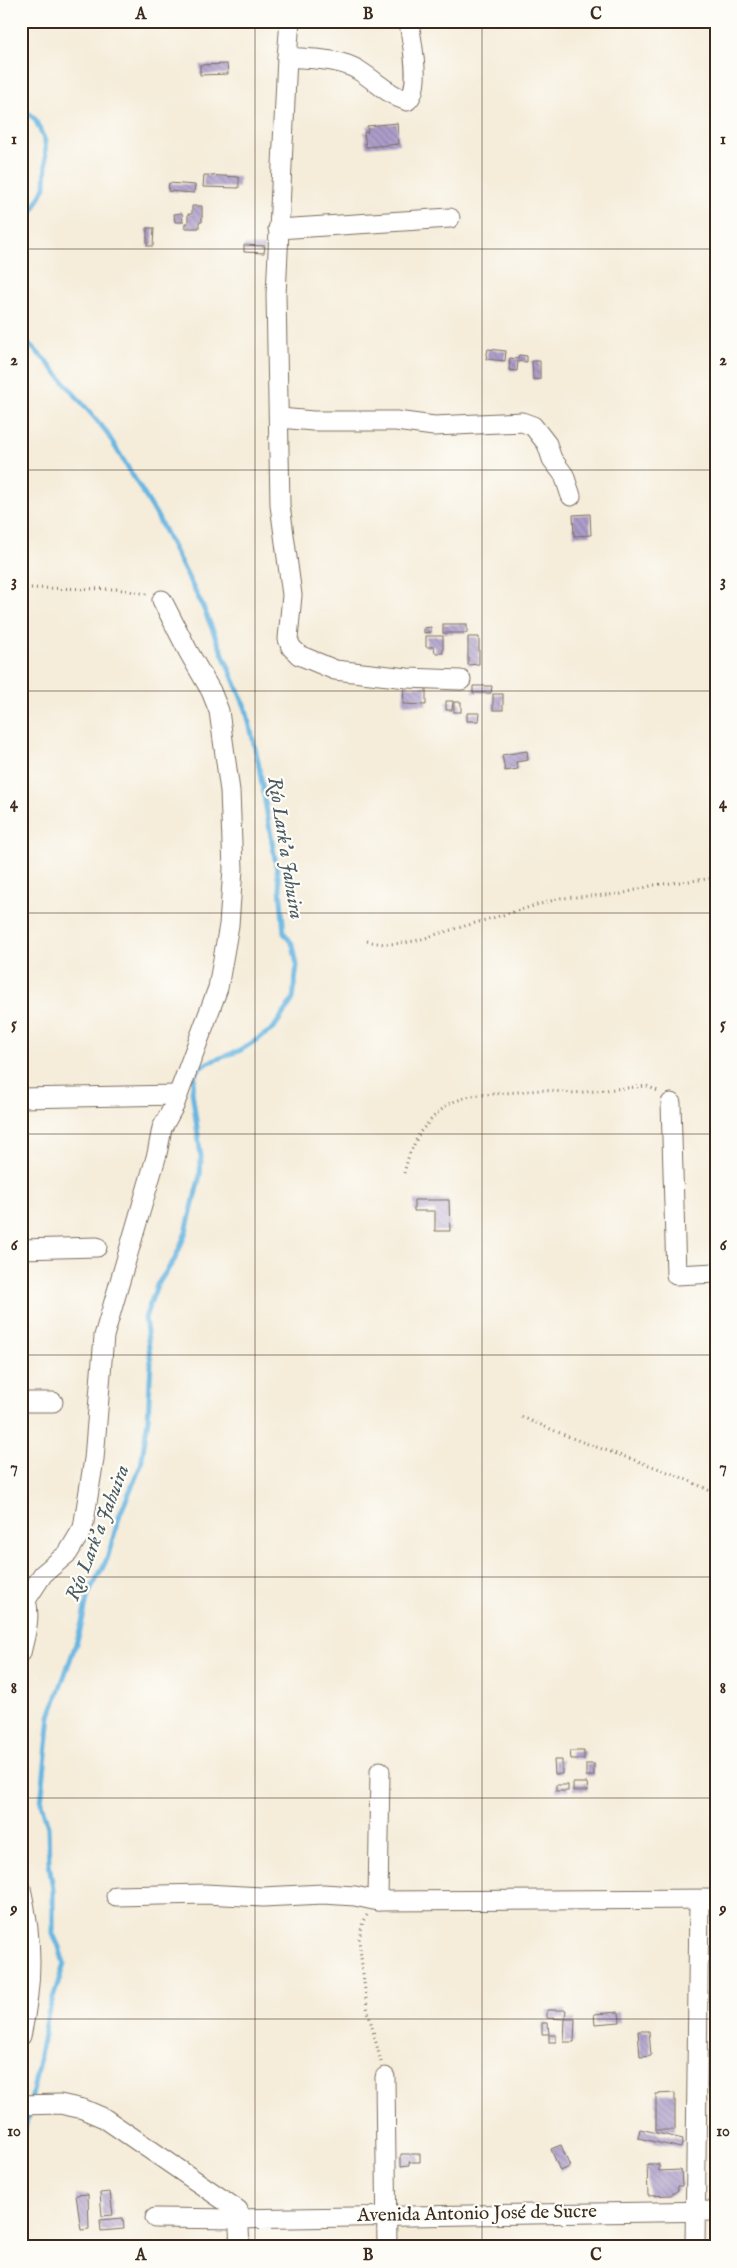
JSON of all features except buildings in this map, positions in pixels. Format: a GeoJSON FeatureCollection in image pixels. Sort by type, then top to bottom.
{"type":"FeatureCollection","features":[{"type":"Feature","properties":{"kind":"street"},"geometry":{"type":"LineString","coordinates":[[290,21],[286,58],[276,295],[280,418],[280,505],[283,540],[290,570],[292,595],[288,639],[291,647],[308,659],[335,670],[407,678],[461,680]]}},
{"type":"Feature","properties":{"kind":"street"},"geometry":{"type":"LineString","coordinates":[[286,58],[334,62],[356,68],[396,98],[406,101],[412,97],[414,88],[415,58],[411,43],[409,21]]}},
{"type":"Feature","properties":{"kind":"street"},"geometry":{"type":"LineString","coordinates":[[278,229],[450,218]]}},
{"type":"Feature","properties":{"kind":"street"},"geometry":{"type":"LineString","coordinates":[[280,418],[313,421],[396,422],[434,426],[522,422],[533,426],[547,444],[552,460],[564,475],[571,496]]}},
{"type":"Feature","properties":{"kind":"street"},"geometry":{"type":"LineString","coordinates":[[21,1653],[29,1610],[24,1598],[43,1574],[68,1553],[83,1528],[94,1459],[104,1336],[157,1154],[162,1128],[178,1095],[218,988],[224,963],[233,869],[230,791],[219,711],[211,691],[162,600]]}},
{"type":"Feature","properties":{"kind":"street"},"geometry":{"type":"LineString","coordinates":[[21,1098],[178,1095]]}},
{"type":"Feature","properties":{"kind":"street"},"geometry":{"type":"LineString","coordinates":[[671,1103],[676,1275],[716,1273]]}},
{"type":"Feature","properties":{"kind":"street"},"geometry":{"type":"LineString","coordinates":[[21,1249],[97,1247]]}},
{"type":"Feature","properties":{"kind":"street"},"geometry":{"type":"LineString","coordinates":[[21,1402],[53,1402]]}},
{"type":"Feature","properties":{"kind":"street"},"geometry":{"type":"LineString","coordinates":[[378,1901],[380,1770]]}},
{"type":"Feature","properties":{"kind":"street"},"geometry":{"type":"LineString","coordinates":[[116,1896],[205,1894],[263,1897],[323,1894],[356,1896],[378,1901],[707,1900],[695,2247]]}},
{"type":"Feature","properties":{"kind":"street"},"geometry":{"type":"LineString","coordinates":[[21,2036],[27,2009],[32,1965],[22,1899]]}},
{"type":"Feature","properties":{"kind":"street"},"geometry":{"type":"LineString","coordinates":[[385,2077],[385,2215],[387,2247]]}},
{"type":"Feature","properties":{"kind":"street"},"geometry":{"type":"LineString","coordinates":[[21,2105],[60,2104],[83,2109],[104,2118],[238,2210],[240,2247]]}},
{"type":"Feature","properties":{"kind":"street","name":"Avenida Antonio José de Sucre"},"geometry":{"type":"LineString","coordinates":[[155,2218],[239,2219],[385,2215],[716,2211]]}},
{"type":"Feature","properties":{"kind":"path"},"geometry":{"type":"LineString","coordinates":[[21,588],[116,589],[142,592],[162,600]]}},
{"type":"Feature","properties":{"kind":"path"},"geometry":{"type":"LineString","coordinates":[[367,941],[382,945],[415,942],[561,898],[621,894],[654,885],[716,878]]}},
{"type":"Feature","properties":{"kind":"path"},"geometry":{"type":"LineString","coordinates":[[404,1173],[408,1155],[420,1132],[435,1115],[450,1103],[470,1096],[541,1090],[574,1093],[647,1086],[662,1093],[671,1103]]}},
{"type":"Feature","properties":{"kind":"path"},"geometry":{"type":"LineString","coordinates":[[522,1417],[573,1438],[691,1480],[716,1494]]}},
{"type":"Feature","properties":{"kind":"path"},"geometry":{"type":"LineString","coordinates":[[378,1901],[363,1921],[360,1940],[367,2007],[385,2077]]}},
{"type":"Feature","properties":{"kind":"waterway","name":"Río Lark’a Jahuira"},"geometry":{"type":"LineString","coordinates":[[21,107],[35,119],[45,141],[46,163],[45,187],[21,233]]}},
{"type":"Feature","properties":{"kind":"waterway","name":"Río Lark’a Jahuira"},"geometry":{"type":"LineString","coordinates":[[21,333],[105,430],[156,514],[203,607],[246,709],[258,761],[280,888],[284,933],[293,945],[297,965],[293,999],[273,1029],[241,1050],[207,1063],[196,1071],[192,1091],[201,1157],[200,1175],[186,1232],[175,1259],[157,1285],[145,1318],[151,1362],[148,1419],[141,1465],[120,1514],[107,1559],[88,1595],[79,1635],[50,1716],[41,1803],[48,1827],[49,1863],[53,1889],[53,1934],[64,1964],[48,2014],[31,2101]]}},
{"type":"Feature","properties":{"kind":"waterway","name":"Río Lark’a Jahuira"},"geometry":{"type":"LineString","coordinates":[[21,2148],[29,2109]]}},
{"type":"Feature","properties":{"kind":"waterway","name":"Río Lark’a Jahuira"},"geometry":{"type":"LineString","coordinates":[[21,2199],[27,2213],[25,2243],[23,2247]]}}]}
